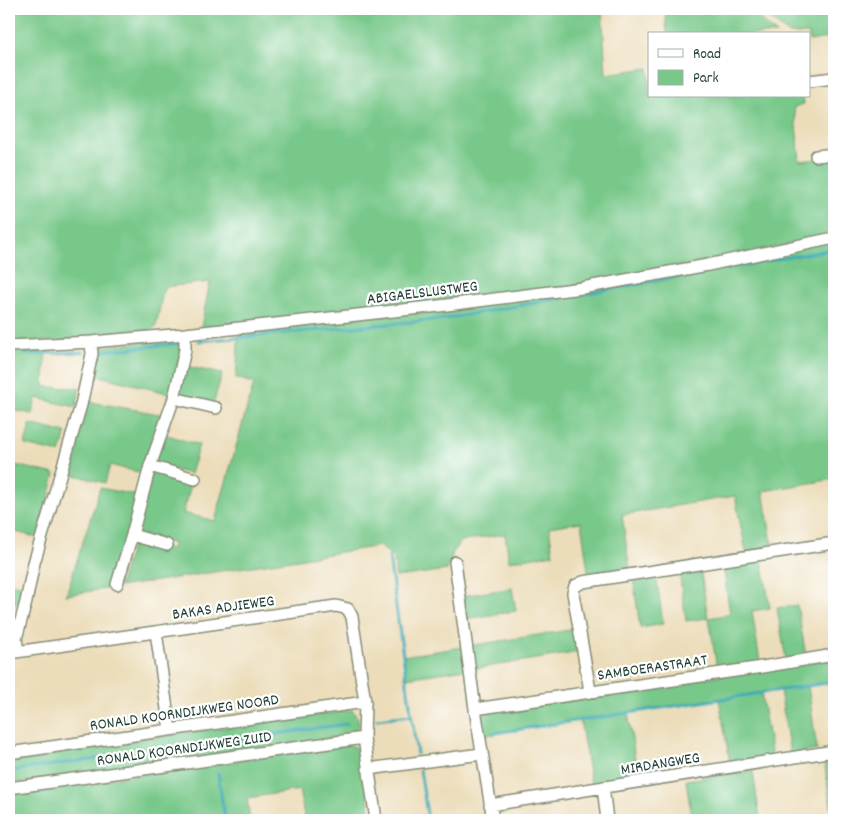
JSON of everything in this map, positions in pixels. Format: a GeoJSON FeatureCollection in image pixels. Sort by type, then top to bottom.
{"type":"FeatureCollection","features":[{"type":"Feature","properties":{"kind":"street"},"geometry":{"type":"LineString","coordinates":[[810,81],[834,78]]}},
{"type":"Feature","properties":{"kind":"street"},"geometry":{"type":"LineString","coordinates":[[816,156],[834,154]]}},
{"type":"Feature","properties":{"kind":"street","name":"ABIGAELSLUSTWEG"},"geometry":{"type":"LineString","coordinates":[[9,346],[91,342],[185,334],[430,308],[582,288],[708,265],[834,238]]}},
{"type":"Feature","properties":{"kind":"street"},"geometry":{"type":"LineString","coordinates":[[117,584],[132,536],[150,466],[174,398],[185,350],[185,334]]}},
{"type":"Feature","properties":{"kind":"street"},"geometry":{"type":"LineString","coordinates":[[13,652],[34,563],[81,405],[92,354],[91,342]]}},
{"type":"Feature","properties":{"kind":"street"},"geometry":{"type":"LineString","coordinates":[[174,398],[216,408]]}},
{"type":"Feature","properties":{"kind":"street"},"geometry":{"type":"LineString","coordinates":[[150,466],[196,479]]}},
{"type":"Feature","properties":{"kind":"street"},"geometry":{"type":"LineString","coordinates":[[132,536],[167,545]]}},
{"type":"Feature","properties":{"kind":"street"},"geometry":{"type":"LineString","coordinates":[[590,692],[573,592],[575,586],[582,582],[834,543]]}},
{"type":"Feature","properties":{"kind":"street"},"geometry":{"type":"LineString","coordinates":[[455,562],[475,709],[493,820]]}},
{"type":"Feature","properties":{"kind":"street","name":"BAKAS ADJIEWEG"},"geometry":{"type":"LineString","coordinates":[[13,652],[336,606],[348,609],[352,617],[365,702]]}},
{"type":"Feature","properties":{"kind":"street"},"geometry":{"type":"LineString","coordinates":[[156,632],[170,730]]}},
{"type":"Feature","properties":{"kind":"street","name":"SAMBOERASTRAAT"},"geometry":{"type":"LineString","coordinates":[[475,709],[834,655]]}},
{"type":"Feature","properties":{"kind":"street"},"geometry":{"type":"LineString","coordinates":[[365,702],[364,738],[376,820]]}},
{"type":"Feature","properties":{"kind":"street","name":"RONALD KOORNDIJKWEG NOORD"},"geometry":{"type":"LineString","coordinates":[[9,752],[365,702]]}},
{"type":"Feature","properties":{"kind":"street","name":"RONALD KOORNDIJKWEG ZUID"},"geometry":{"type":"LineString","coordinates":[[9,788],[364,738]]}},
{"type":"Feature","properties":{"kind":"street","name":"MIRDANGWEG"},"geometry":{"type":"LineString","coordinates":[[490,805],[834,752]]}},
{"type":"Feature","properties":{"kind":"street"},"geometry":{"type":"LineString","coordinates":[[368,769],[482,754]]}},
{"type":"Feature","properties":{"kind":"street"},"geometry":{"type":"LineString","coordinates":[[603,787],[607,820]]}},
{"type":"Feature","properties":{"kind":"green space"},"geometry":{"type":"Polygon","coordinates":[[[9,9],[602,9],[606,74],[648,68],[648,98],[803,98],[804,104],[794,107],[800,161],[834,157],[834,236],[580,285],[201,327],[210,282],[164,287],[156,326],[147,331],[131,335],[63,340],[9,342],[9,227],[15,204],[9,204],[9,9]]]}},
{"type":"Feature","properties":{"kind":"green space"},"geometry":{"type":"Polygon","coordinates":[[[665,9],[749,9],[775,32],[667,32],[665,9]]]}},
{"type":"Feature","properties":{"kind":"green space"},"geometry":{"type":"Polygon","coordinates":[[[761,9],[834,9],[834,37],[810,41],[810,32],[787,32],[772,21],[761,9]]]}},
{"type":"Feature","properties":{"kind":"green space"},"geometry":{"type":"Polygon","coordinates":[[[834,241],[834,479],[763,491],[773,548],[746,552],[735,496],[622,515],[630,571],[589,578],[581,522],[549,527],[553,554],[509,561],[505,534],[461,541],[454,550],[447,570],[396,577],[394,558],[380,546],[119,587],[134,539],[171,549],[174,544],[136,533],[152,470],[192,481],[183,513],[215,521],[254,383],[236,378],[239,330],[440,309],[834,241]]]}},
{"type":"Feature","properties":{"kind":"green space"},"geometry":{"type":"Polygon","coordinates":[[[179,337],[181,351],[171,394],[92,374],[97,349],[101,347],[179,337]]]}},
{"type":"Feature","properties":{"kind":"green space"},"geometry":{"type":"Polygon","coordinates":[[[46,347],[44,387],[80,388],[76,407],[36,398],[32,414],[9,409],[9,349],[46,347]]]}},
{"type":"Feature","properties":{"kind":"green space"},"geometry":{"type":"Polygon","coordinates":[[[184,366],[222,374],[213,405],[178,395],[184,366]]]}},
{"type":"Feature","properties":{"kind":"green space"},"geometry":{"type":"Polygon","coordinates":[[[85,401],[165,415],[146,474],[110,465],[105,483],[64,472],[85,401]]]}},
{"type":"Feature","properties":{"kind":"green space"},"geometry":{"type":"Polygon","coordinates":[[[30,424],[66,433],[60,453],[25,445],[30,424]]]}},
{"type":"Feature","properties":{"kind":"green space"},"geometry":{"type":"Polygon","coordinates":[[[164,434],[199,445],[190,474],[153,464],[164,434]]]}},
{"type":"Feature","properties":{"kind":"green space"},"geometry":{"type":"Polygon","coordinates":[[[15,465],[55,474],[38,538],[9,530],[9,486],[15,465]]]}},
{"type":"Feature","properties":{"kind":"green space"},"geometry":{"type":"Polygon","coordinates":[[[100,488],[140,496],[130,534],[111,588],[66,595],[100,488]]]}},
{"type":"Feature","properties":{"kind":"green space"},"geometry":{"type":"Polygon","coordinates":[[[762,560],[770,608],[752,611],[760,662],[717,669],[709,618],[730,614],[723,566],[762,560]]]}},
{"type":"Feature","properties":{"kind":"green space"},"geometry":{"type":"Polygon","coordinates":[[[700,567],[708,618],[686,621],[679,570],[700,567]]]}},
{"type":"Feature","properties":{"kind":"green space"},"geometry":{"type":"Polygon","coordinates":[[[656,574],[663,624],[640,628],[633,577],[656,574]]]}},
{"type":"Feature","properties":{"kind":"green space"},"geometry":{"type":"Polygon","coordinates":[[[9,583],[25,586],[22,602],[9,604],[9,583]]]}},
{"type":"Feature","properties":{"kind":"green space"},"geometry":{"type":"Polygon","coordinates":[[[512,588],[516,611],[466,619],[462,596],[512,588]]]}},
{"type":"Feature","properties":{"kind":"green space"},"geometry":{"type":"Polygon","coordinates":[[[797,605],[806,656],[786,660],[777,608],[797,605]]]}},
{"type":"Feature","properties":{"kind":"green space"},"geometry":{"type":"Polygon","coordinates":[[[576,629],[580,652],[473,669],[469,646],[576,629]]]}},
{"type":"Feature","properties":{"kind":"green space"},"geometry":{"type":"Polygon","coordinates":[[[463,647],[466,669],[406,678],[403,656],[463,647]]]}},
{"type":"Feature","properties":{"kind":"green space"},"geometry":{"type":"Polygon","coordinates":[[[834,658],[834,682],[808,686],[817,750],[790,754],[780,690],[761,693],[772,757],[730,763],[719,699],[628,713],[638,778],[591,784],[580,720],[481,736],[482,718],[489,711],[834,658]]]}},
{"type":"Feature","properties":{"kind":"green space"},"geometry":{"type":"Polygon","coordinates":[[[352,710],[358,718],[359,727],[353,735],[9,784],[9,757],[352,710]]]}},
{"type":"Feature","properties":{"kind":"green space"},"geometry":{"type":"Polygon","coordinates":[[[350,745],[363,755],[371,820],[305,820],[299,790],[247,798],[250,820],[9,820],[9,793],[350,745]]]}},
{"type":"Feature","properties":{"kind":"green space"},"geometry":{"type":"Polygon","coordinates":[[[834,758],[834,815],[832,815],[824,760],[834,758]]]}},
{"type":"Feature","properties":{"kind":"green space"},"geometry":{"type":"Polygon","coordinates":[[[753,771],[760,820],[692,820],[686,780],[753,771]]]}},
{"type":"Feature","properties":{"kind":"waterway"},"geometry":{"type":"LineString","coordinates":[[199,341],[444,319],[834,249]]}},
{"type":"Feature","properties":{"kind":"waterway"},"geometry":{"type":"LineString","coordinates":[[102,351],[183,343]]}},
{"type":"Feature","properties":{"kind":"waterway"},"geometry":{"type":"LineString","coordinates":[[25,354],[83,352]]}},
{"type":"Feature","properties":{"kind":"waterway"},"geometry":{"type":"LineString","coordinates":[[9,355],[14,355]]}},
{"type":"Feature","properties":{"kind":"waterway"},"geometry":{"type":"LineString","coordinates":[[389,557],[417,754]]}},
{"type":"Feature","properties":{"kind":"waterway"},"geometry":{"type":"LineString","coordinates":[[495,733],[834,682]]}},
{"type":"Feature","properties":{"kind":"waterway"},"geometry":{"type":"LineString","coordinates":[[377,719],[411,715]]}},
{"type":"Feature","properties":{"kind":"waterway"},"geometry":{"type":"LineString","coordinates":[[9,771],[347,724]]}},
{"type":"Feature","properties":{"kind":"waterway"},"geometry":{"type":"LineString","coordinates":[[420,770],[428,820]]}},
{"type":"Feature","properties":{"kind":"waterway"},"geometry":{"type":"LineString","coordinates":[[218,773],[225,820]]}}]}
